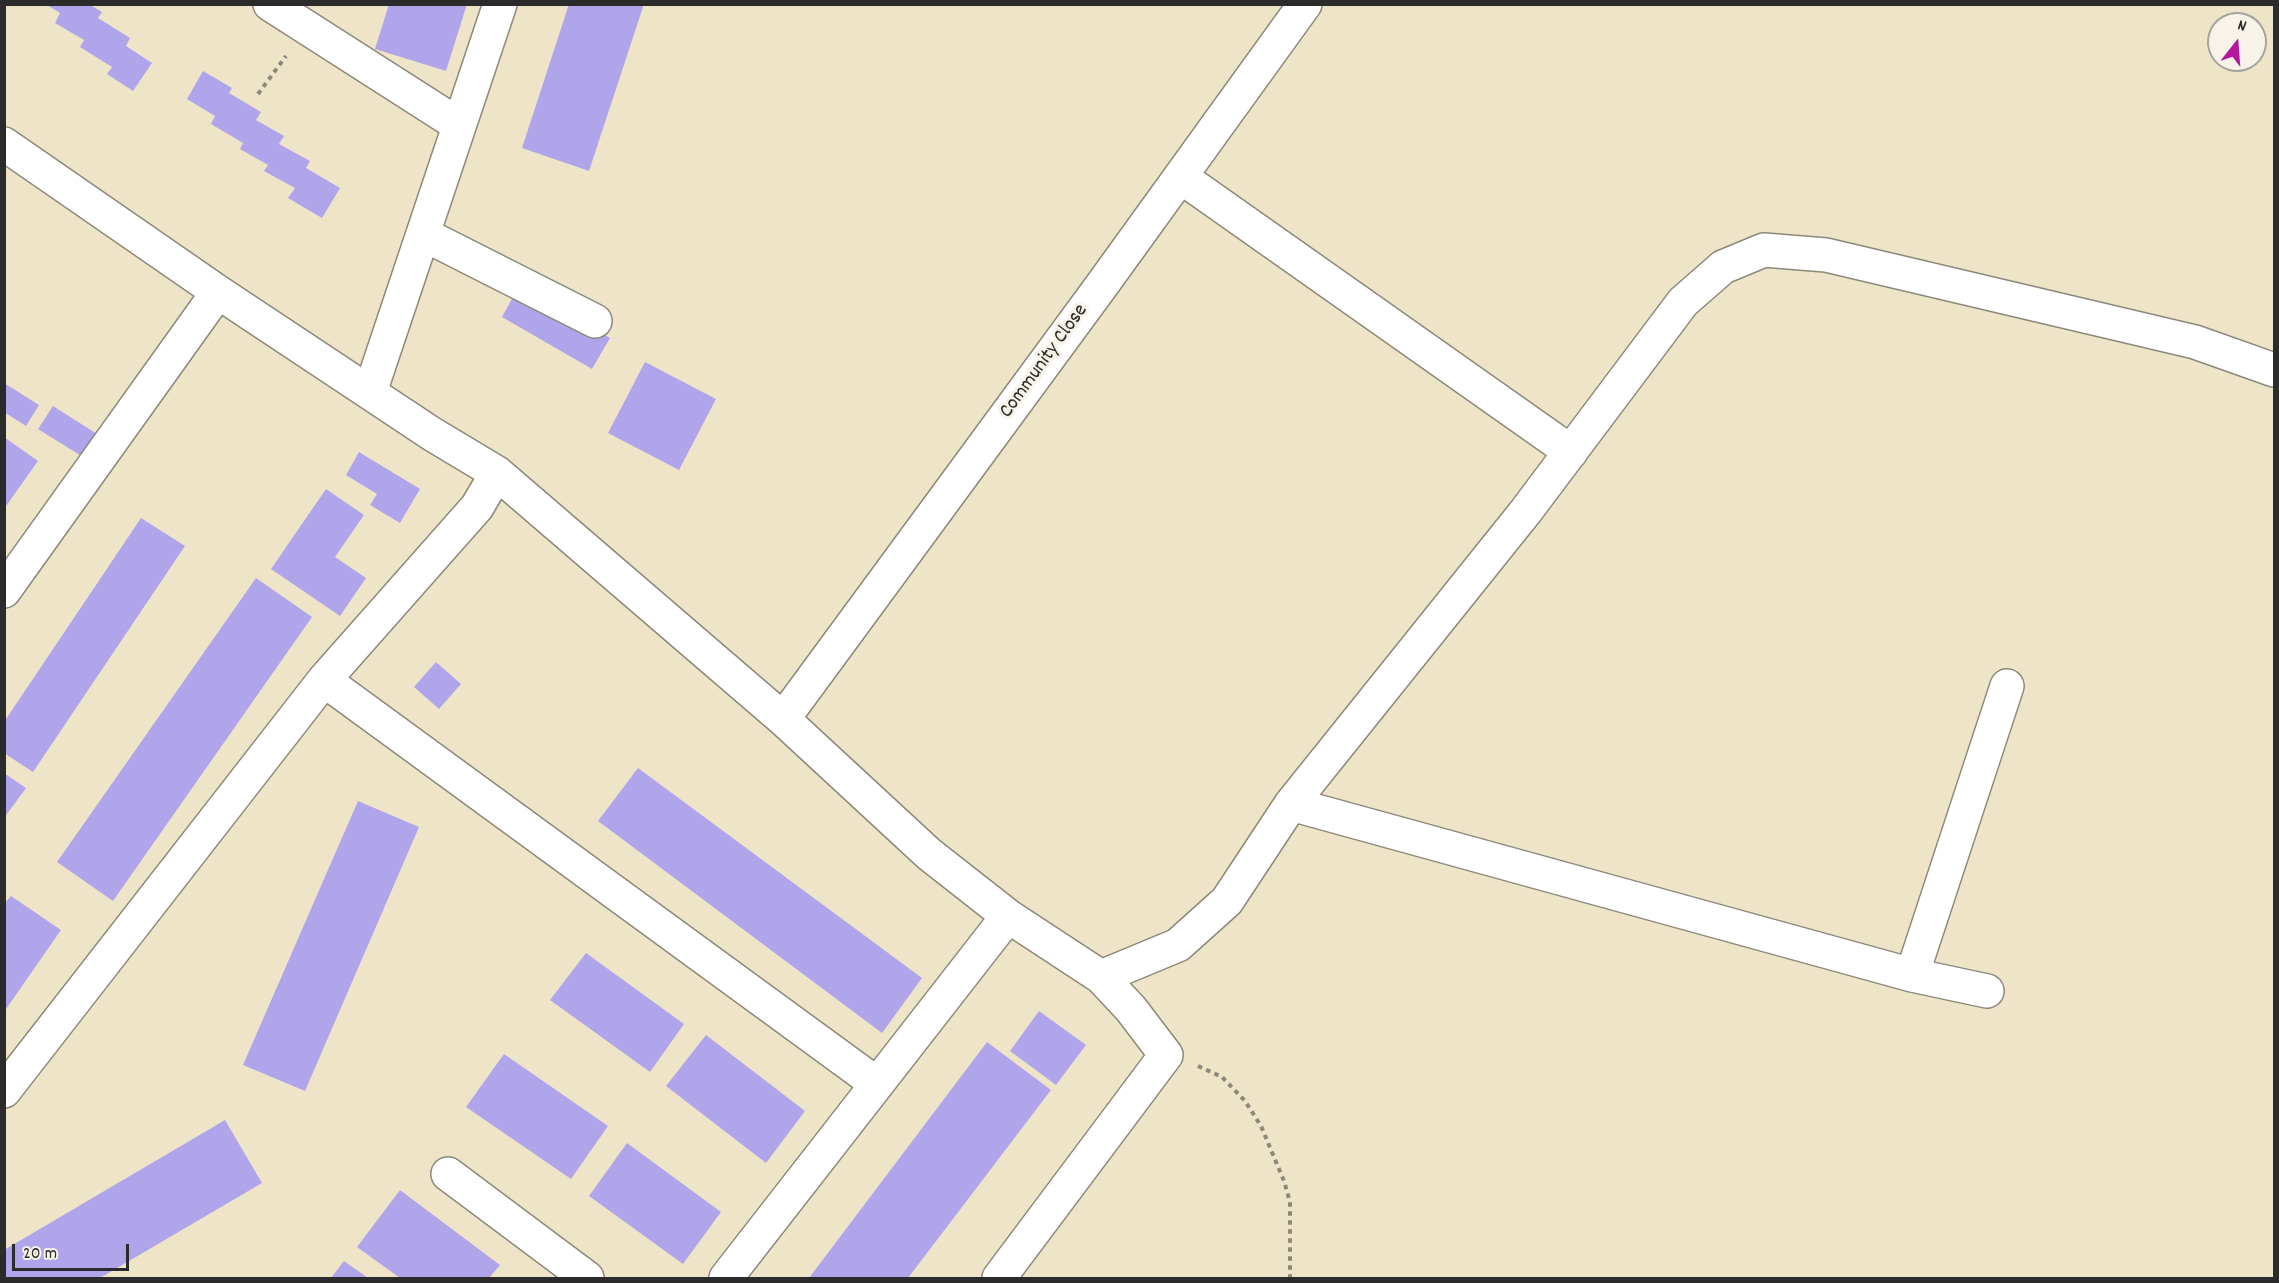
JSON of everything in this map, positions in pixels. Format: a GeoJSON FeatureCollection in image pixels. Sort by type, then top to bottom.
{"type":"FeatureCollection","features":[{"type":"Feature","properties":{"kind":"street"},"geometry":{"type":"LineString","coordinates":[[270,4],[459,125]]}},
{"type":"Feature","properties":{"kind":"street"},"geometry":{"type":"LineString","coordinates":[[370,392],[500,4]]}},
{"type":"Feature","properties":{"kind":"street","name":"Community Close"},"geometry":{"type":"LineString","coordinates":[[783,719],[1305,4]]}},
{"type":"Feature","properties":{"kind":"street"},"geometry":{"type":"LineString","coordinates":[[4,144],[218,292],[432,434],[497,473],[783,719],[929,854],[1008,916],[1101,977],[1131,1009],[1166,1055],[999,1278]]}},
{"type":"Feature","properties":{"kind":"street"},"geometry":{"type":"LineString","coordinates":[[1180,177],[1571,452]]}},
{"type":"Feature","properties":{"kind":"street"},"geometry":{"type":"LineString","coordinates":[[423,234],[595,321]]}},
{"type":"Feature","properties":{"kind":"street"},"geometry":{"type":"LineString","coordinates":[[1101,977],[1178,945],[1227,901],[1292,804],[1571,452],[1683,302],[1723,267],[1764,250],[1838,258],[2194,342],[2274,370]]}},
{"type":"Feature","properties":{"kind":"street"},"geometry":{"type":"LineString","coordinates":[[4,591],[218,292]]}},
{"type":"Feature","properties":{"kind":"street"},"geometry":{"type":"LineString","coordinates":[[4,1091],[324,680],[477,507],[497,473]]}},
{"type":"Feature","properties":{"kind":"street"},"geometry":{"type":"LineString","coordinates":[[324,680],[877,1084]]}},
{"type":"Feature","properties":{"kind":"street"},"geometry":{"type":"LineString","coordinates":[[1912,975],[2007,686]]}},
{"type":"Feature","properties":{"kind":"street"},"geometry":{"type":"LineString","coordinates":[[1292,804],[1912,975],[1987,991]]}},
{"type":"Feature","properties":{"kind":"street"},"geometry":{"type":"LineString","coordinates":[[726,1278],[1008,916]]}},
{"type":"Feature","properties":{"kind":"street"},"geometry":{"type":"LineString","coordinates":[[448,1174],[587,1278]]}},
{"type":"Feature","properties":{"kind":"path"},"geometry":{"type":"LineString","coordinates":[[258,94],[307,28]]}},
{"type":"Feature","properties":{"kind":"path"},"geometry":{"type":"LineString","coordinates":[[1166,1055],[1192,1063],[1222,1077],[1245,1101],[1261,1126],[1284,1181],[1290,1202],[1290,1278]]}},
{"type":"Feature","properties":{"kind":"building"},"geometry":{"type":"Polygon","coordinates":[[[45,4],[89,4],[102,12],[98,18],[130,38],[126,46],[152,63],[133,91],[107,74],[112,67],[80,47],[84,40],[55,23],[60,13],[45,4]]]}},
{"type":"Feature","properties":{"kind":"building"},"geometry":{"type":"Polygon","coordinates":[[[389,4],[467,4],[446,71],[375,49],[389,4]]]}},
{"type":"Feature","properties":{"kind":"building"},"geometry":{"type":"Polygon","coordinates":[[[569,4],[644,4],[589,171],[522,148],[569,4]]]}},
{"type":"Feature","properties":{"kind":"building"},"geometry":{"type":"Polygon","coordinates":[[[203,71],[232,88],[229,93],[261,112],[256,120],[284,136],[279,144],[310,161],[306,168],[340,188],[322,218],[288,198],[295,188],[264,171],[268,165],[240,149],[243,143],[211,124],[215,116],[187,99],[203,71]]]}},
{"type":"Feature","properties":{"kind":"building"},"geometry":{"type":"Polygon","coordinates":[[[519,286],[610,338],[592,369],[502,317],[519,286]]]}},
{"type":"Feature","properties":{"kind":"building"},"geometry":{"type":"Polygon","coordinates":[[[645,362],[716,399],[679,470],[608,433],[645,362]]]}},
{"type":"Feature","properties":{"kind":"building"},"geometry":{"type":"Polygon","coordinates":[[[4,383],[39,405],[26,426],[4,412],[4,383]]]}},
{"type":"Feature","properties":{"kind":"building"},"geometry":{"type":"Polygon","coordinates":[[[53,406],[97,434],[83,457],[38,429],[53,406]]]}},
{"type":"Feature","properties":{"kind":"building"},"geometry":{"type":"Polygon","coordinates":[[[4,437],[38,461],[4,509],[4,437]]]}},
{"type":"Feature","properties":{"kind":"building"},"geometry":{"type":"Polygon","coordinates":[[[359,452],[420,489],[400,523],[370,505],[377,494],[346,475],[359,452]]]}},
{"type":"Feature","properties":{"kind":"building"},"geometry":{"type":"Polygon","coordinates":[[[326,489],[364,515],[335,557],[366,578],[340,616],[271,569],[326,489]]]}},
{"type":"Feature","properties":{"kind":"building"},"geometry":{"type":"Polygon","coordinates":[[[141,518],[185,546],[33,772],[4,753],[4,722],[141,518]]]}},
{"type":"Feature","properties":{"kind":"building"},"geometry":{"type":"Polygon","coordinates":[[[256,578],[312,617],[113,901],[57,862],[256,578]]]}},
{"type":"Feature","properties":{"kind":"building"},"geometry":{"type":"Polygon","coordinates":[[[436,662],[461,684],[439,709],[414,687],[436,662]]]}},
{"type":"Feature","properties":{"kind":"building"},"geometry":{"type":"Polygon","coordinates":[[[638,768],[922,978],[882,1033],[598,821],[638,768]]]}},
{"type":"Feature","properties":{"kind":"building"},"geometry":{"type":"Polygon","coordinates":[[[4,773],[26,788],[4,818],[4,773]]]}},
{"type":"Feature","properties":{"kind":"building"},"geometry":{"type":"Polygon","coordinates":[[[358,801],[419,827],[305,1091],[243,1065],[358,801]]]}},
{"type":"Feature","properties":{"kind":"building"},"geometry":{"type":"Polygon","coordinates":[[[11,896],[61,930],[4,1012],[4,904],[11,896]]]}},
{"type":"Feature","properties":{"kind":"building"},"geometry":{"type":"Polygon","coordinates":[[[586,953],[684,1024],[650,1072],[550,1000],[586,953]]]}},
{"type":"Feature","properties":{"kind":"building"},"geometry":{"type":"Polygon","coordinates":[[[1039,1011],[1086,1045],[1056,1085],[1010,1051],[1039,1011]]]}},
{"type":"Feature","properties":{"kind":"building"},"geometry":{"type":"Polygon","coordinates":[[[706,1035],[805,1111],[766,1163],[666,1086],[706,1035]]]}},
{"type":"Feature","properties":{"kind":"building"},"geometry":{"type":"Polygon","coordinates":[[[987,1042],[1051,1090],[908,1278],[809,1278],[987,1042]]]}},
{"type":"Feature","properties":{"kind":"building"},"geometry":{"type":"Polygon","coordinates":[[[504,1054],[608,1126],[571,1179],[466,1107],[504,1054]]]}},
{"type":"Feature","properties":{"kind":"building"},"geometry":{"type":"Polygon","coordinates":[[[225,1120],[262,1183],[100,1278],[4,1278],[4,1250],[225,1120]]]}},
{"type":"Feature","properties":{"kind":"building"},"geometry":{"type":"Polygon","coordinates":[[[627,1143],[721,1212],[683,1264],[589,1196],[627,1143]]]}},
{"type":"Feature","properties":{"kind":"building"},"geometry":{"type":"Polygon","coordinates":[[[400,1190],[500,1265],[489,1278],[400,1278],[357,1247],[400,1190]]]}},
{"type":"Feature","properties":{"kind":"building"},"geometry":{"type":"Polygon","coordinates":[[[344,1261],[368,1278],[331,1278],[344,1261]]]}}]}
